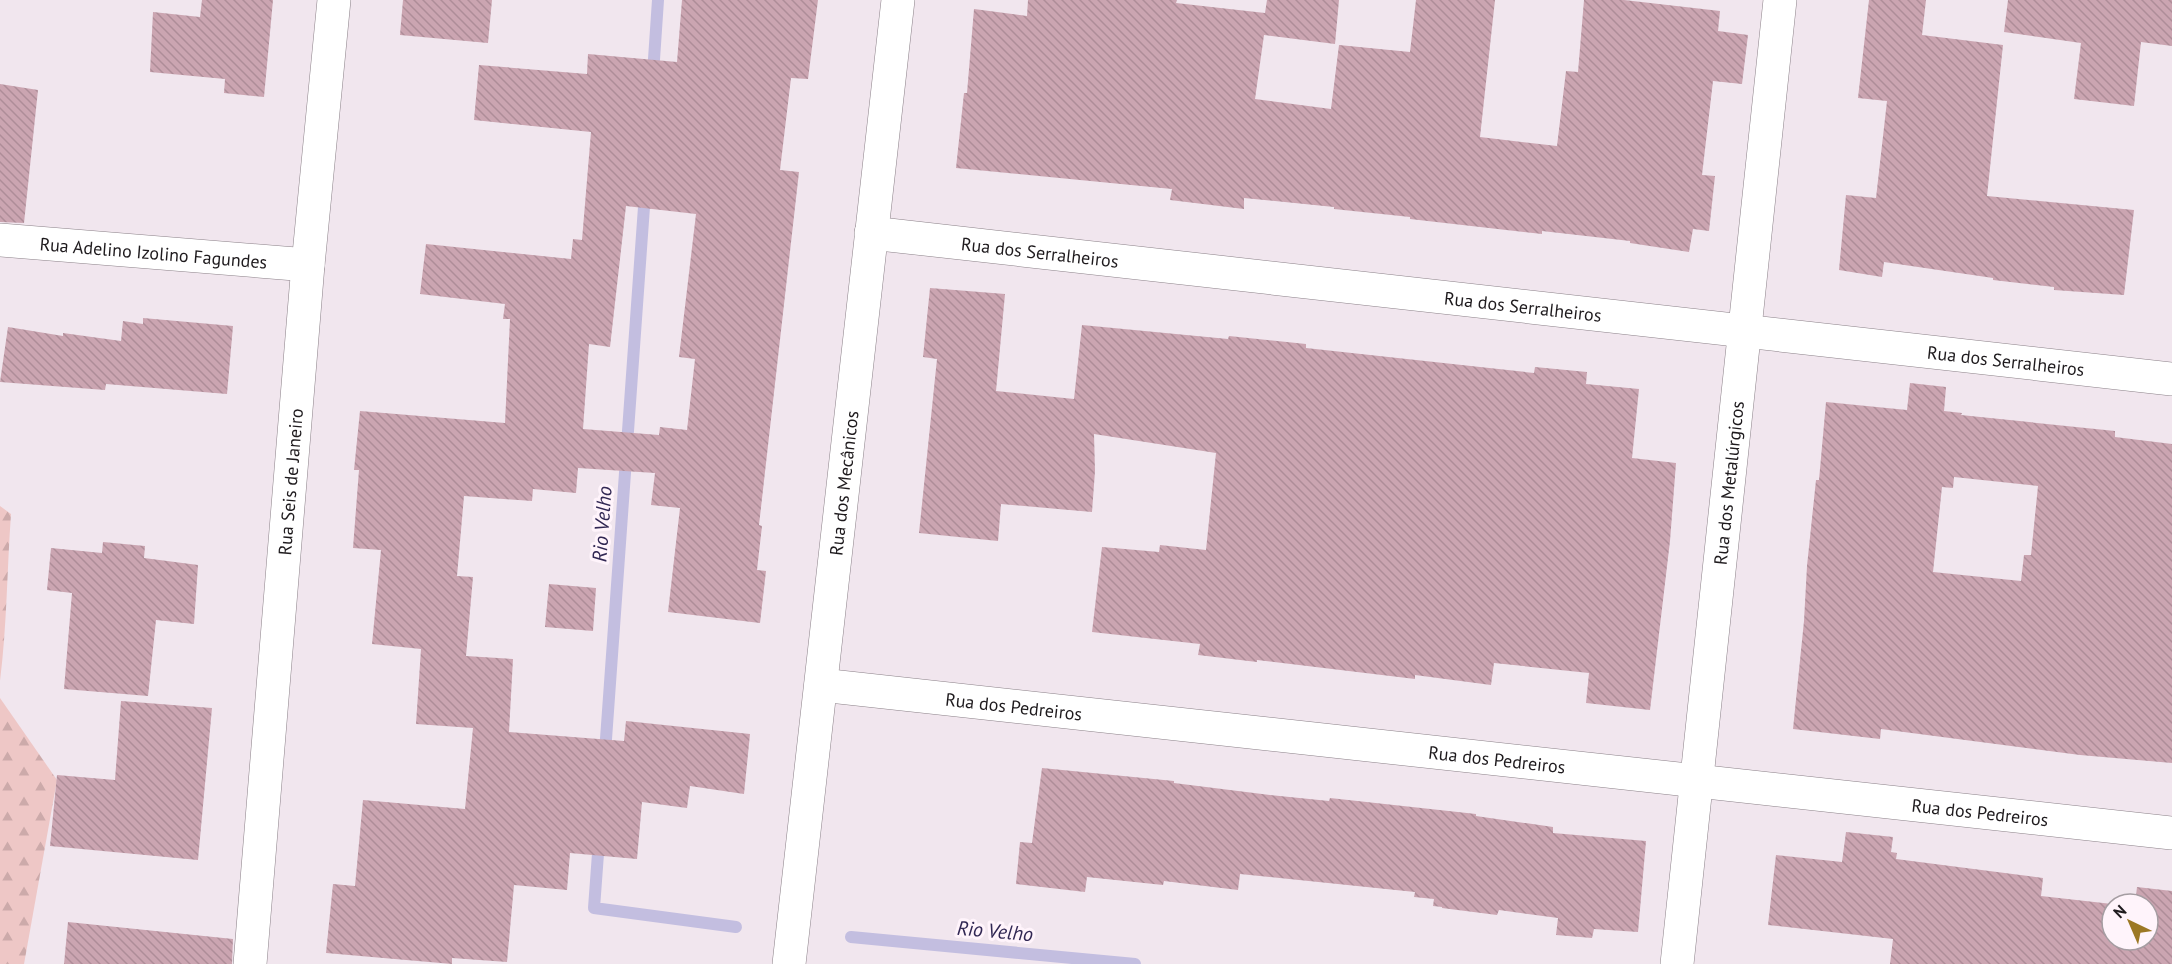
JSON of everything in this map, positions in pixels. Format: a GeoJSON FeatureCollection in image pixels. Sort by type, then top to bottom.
{"type":"FeatureCollection","features":[{"type":"Feature","properties":{"kind":"street","name":"Rua Seis de Janeiro"},"geometry":{"type":"LineString","coordinates":[[250,964],[308,265],[334,0]]}},
{"type":"Feature","properties":{"kind":"street","name":"Rua dos Mecânicos"},"geometry":{"type":"LineString","coordinates":[[789,964],[898,0]]}},
{"type":"Feature","properties":{"kind":"street","name":"Rua dos Metalúrgicos"},"geometry":{"type":"LineString","coordinates":[[1677,964],[1780,0]]}},
{"type":"Feature","properties":{"kind":"street","name":"Rua dos Serralheiros"},"geometry":{"type":"LineString","coordinates":[[872,233],[2172,378]]}},
{"type":"Feature","properties":{"kind":"street","name":"Rua Adelino Izolino Fagundes"},"geometry":{"type":"LineString","coordinates":[[0,240],[308,265]]}},
{"type":"Feature","properties":{"kind":"street","name":"Rua dos Pedreiros"},"geometry":{"type":"LineString","coordinates":[[821,685],[2172,833]]}},
{"type":"Feature","properties":{"kind":"green space"},"geometry":{"type":"Polygon","coordinates":[[[0,506],[11,514],[6,618],[0,681],[0,506]]]}},
{"type":"Feature","properties":{"kind":"green space"},"geometry":{"type":"Polygon","coordinates":[[[0,698],[57,780],[24,964],[0,964],[0,698]]]}},
{"type":"Feature","properties":{"kind":"building"},"geometry":{"type":"Polygon","coordinates":[[[202,0],[273,0],[264,97],[224,93],[225,79],[150,72],[153,12],[200,17],[202,0]]]}},
{"type":"Feature","properties":{"kind":"building"},"geometry":{"type":"Polygon","coordinates":[[[403,0],[492,0],[488,43],[400,35],[403,0]]]}},
{"type":"Feature","properties":{"kind":"building"},"geometry":{"type":"Polygon","coordinates":[[[682,0],[818,0],[808,79],[791,78],[780,170],[799,172],[759,525],[762,526],[757,570],[766,571],[760,623],[668,612],[680,508],[651,505],[655,473],[578,468],[576,493],[533,489],[532,501],[464,496],[457,576],[473,577],[466,656],[513,659],[509,732],[624,741],[626,721],[750,734],[744,794],[690,786],[687,808],[642,802],[637,859],[570,853],[567,890],[514,885],[507,962],[452,958],[452,964],[326,953],[333,884],[355,886],[363,800],[465,809],[473,728],[416,724],[421,649],[372,644],[381,550],[353,548],[359,470],[354,470],[360,411],[505,423],[510,319],[503,319],[505,304],[420,294],[426,244],[571,259],[573,239],[582,240],[591,132],[474,120],[479,65],[587,74],[588,54],[677,62],[682,0]],[[626,206],[610,347],[589,344],[583,429],[659,435],[660,427],[687,430],[695,359],[679,357],[696,214],[626,206]]]}},
{"type":"Feature","properties":{"kind":"building"},"geometry":{"type":"Polygon","coordinates":[[[1028,0],[1177,0],[1176,3],[1265,13],[1267,0],[1339,0],[1335,44],[1264,35],[1255,99],[1331,109],[1339,45],[1410,52],[1416,0],[1495,0],[1480,137],[1557,146],[1566,71],[1578,72],[1584,0],[1624,0],[1720,11],[1718,31],[1748,35],[1742,84],[1713,81],[1702,175],[1715,176],[1709,231],[1693,229],[1689,252],[1630,243],[1630,241],[1542,231],[1542,234],[1410,219],[1410,217],[1334,209],[1334,207],[1244,198],[1244,209],[1170,200],[1172,189],[956,168],[964,93],[967,93],[974,9],[1027,16],[1028,0]]]}},
{"type":"Feature","properties":{"kind":"building"},"geometry":{"type":"Polygon","coordinates":[[[1869,0],[1926,0],[1922,35],[2003,45],[1987,196],[2134,210],[2124,295],[2054,290],[2054,287],[1993,280],[1993,278],[1884,262],[1882,277],[1839,270],[1846,195],[1876,198],[1887,101],[1858,98],[1869,0]]]}},
{"type":"Feature","properties":{"kind":"building"},"geometry":{"type":"Polygon","coordinates":[[[2008,0],[2172,0],[2172,46],[2141,42],[2134,106],[2074,99],[2081,43],[2004,32],[2008,0]]]}},
{"type":"Feature","properties":{"kind":"building"},"geometry":{"type":"Polygon","coordinates":[[[0,84],[38,90],[24,223],[0,222],[0,84]]]}},
{"type":"Feature","properties":{"kind":"building"},"geometry":{"type":"Polygon","coordinates":[[[930,288],[1005,294],[996,391],[1074,399],[1082,325],[1306,344],[1306,348],[1534,373],[1535,367],[1587,372],[1586,384],[1639,389],[1632,458],[1676,463],[1670,541],[1650,710],[1586,703],[1589,673],[1494,663],[1491,685],[1415,675],[1415,679],[1198,655],[1200,644],[1092,632],[1102,547],[1159,552],[1160,545],[1206,550],[1216,453],[1094,434],[1095,471],[1092,512],[1001,504],[998,541],[919,533],[937,359],[923,357],[930,288]]]}},
{"type":"Feature","properties":{"kind":"building"},"geometry":{"type":"Polygon","coordinates":[[[143,318],[233,326],[227,394],[106,384],[105,390],[0,382],[8,327],[63,336],[63,333],[121,341],[123,321],[143,324],[143,318]]]}},
{"type":"Feature","properties":{"kind":"building"},"geometry":{"type":"Polygon","coordinates":[[[1910,383],[1946,387],[1944,411],[1962,413],[1961,415],[2115,431],[2115,437],[2172,444],[2172,763],[2080,755],[1881,729],[1880,739],[1793,729],[1807,566],[1816,480],[1819,480],[1826,402],[1907,410],[1910,383]],[[1954,477],[1953,488],[1942,487],[1933,572],[2021,581],[2024,555],[2031,555],[2038,486],[1954,477]]]}},
{"type":"Feature","properties":{"kind":"building"},"geometry":{"type":"Polygon","coordinates":[[[103,542],[145,546],[144,558],[198,565],[194,624],[156,620],[148,696],[64,689],[72,593],[47,590],[51,548],[102,553],[103,542]]]}},
{"type":"Feature","properties":{"kind":"building"},"geometry":{"type":"Polygon","coordinates":[[[549,584],[596,588],[593,631],[545,627],[549,584]]]}},
{"type":"Feature","properties":{"kind":"building"},"geometry":{"type":"Polygon","coordinates":[[[121,701],[212,708],[198,860],[50,846],[57,775],[115,780],[121,701]]]}},
{"type":"Feature","properties":{"kind":"building"},"geometry":{"type":"Polygon","coordinates":[[[1042,768],[1174,781],[1174,783],[1270,795],[1329,801],[1330,798],[1476,814],[1476,816],[1553,827],[1553,833],[1646,841],[1638,932],[1594,929],[1592,938],[1556,935],[1558,918],[1499,910],[1497,915],[1442,908],[1433,906],[1434,899],[1414,897],[1415,892],[1240,874],[1238,890],[1164,881],[1163,885],[1087,877],[1085,892],[1016,884],[1020,842],[1032,843],[1042,768]]]}},
{"type":"Feature","properties":{"kind":"building"},"geometry":{"type":"Polygon","coordinates":[[[1846,832],[1893,837],[1891,852],[1897,853],[1896,859],[2043,878],[2041,896],[2100,903],[2100,952],[2160,952],[2160,892],[2136,892],[2137,887],[2172,891],[2172,964],[1890,964],[1893,939],[1768,925],[1776,855],[1842,862],[1846,832]]]}},
{"type":"Feature","properties":{"kind":"building"},"geometry":{"type":"Polygon","coordinates":[[[68,922],[233,939],[232,964],[64,964],[68,922]]]}},
{"type":"Feature","properties":{"kind":"waterway","name":"Rio Velho"},"geometry":{"type":"LineString","coordinates":[[653,74],[658,0]]}},
{"type":"Feature","properties":{"kind":"waterway","name":"Rio Velho"},"geometry":{"type":"LineString","coordinates":[[605,753],[645,193]]}},
{"type":"Feature","properties":{"kind":"waterway","name":"Rio Velho"},"geometry":{"type":"LineString","coordinates":[[599,840],[594,908],[736,927]]}},
{"type":"Feature","properties":{"kind":"waterway","name":"Rio Velho"},"geometry":{"type":"LineString","coordinates":[[851,937],[1135,964]]}}]}
